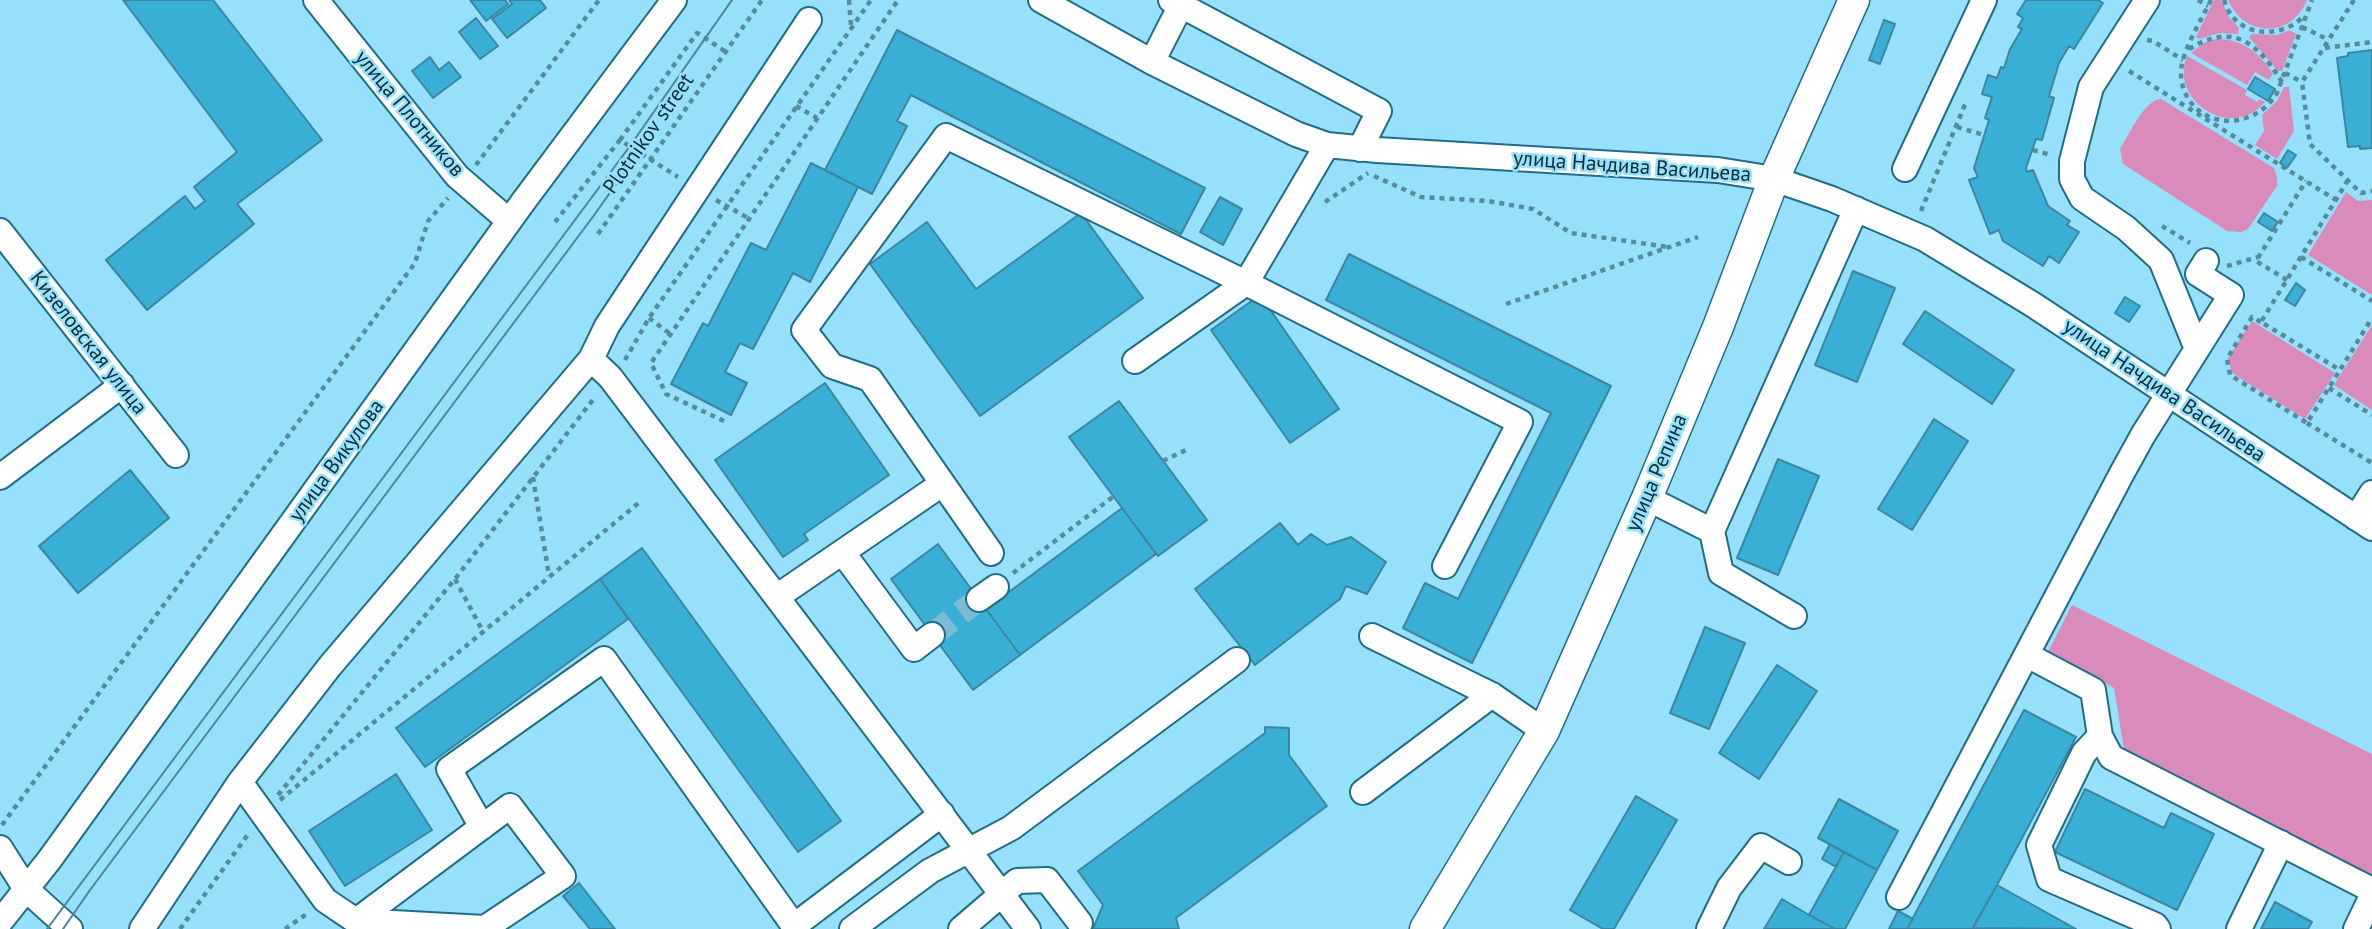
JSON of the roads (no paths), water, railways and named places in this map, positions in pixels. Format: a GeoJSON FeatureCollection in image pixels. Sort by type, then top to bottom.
{"type":"FeatureCollection","features":[{"type":"Feature","properties":{"kind":"main road","name":"улица Репина"},"geometry":{"type":"LineString","coordinates":[[1425,929],[1544,731],[1647,498],[1718,327],[1774,179],[1854,0]]}},
{"type":"Feature","properties":{"kind":"street","name":"улица Плотников"},"geometry":{"type":"LineString","coordinates":[[316,0],[457,176],[509,221]]}},
{"type":"Feature","properties":{"kind":"street","name":"улица Викулова"},"geometry":{"type":"LineString","coordinates":[[0,922],[50,859],[509,221],[674,0]]}},
{"type":"Feature","properties":{"kind":"street","name":"улица Начдива Васильева"},"geometry":{"type":"LineString","coordinates":[[1041,0],[1152,62],[1296,134],[1326,145],[1718,170],[1774,179],[1856,209],[1925,239],[2032,304],[2364,523]]}},
{"type":"Feature","properties":{"kind":"street"},"geometry":{"type":"LineString","coordinates":[[1905,169],[1984,0]]}},
{"type":"Feature","properties":{"kind":"street"},"geometry":{"type":"LineString","coordinates":[[2147,0],[2091,88],[2072,161],[2071,179],[2082,198],[2126,228],[2161,260],[2197,349]]}},
{"type":"Feature","properties":{"kind":"street"},"geometry":{"type":"LineString","coordinates":[[1152,62],[1176,3],[1379,111],[1360,149]]}},
{"type":"Feature","properties":{"kind":"street"},"geometry":{"type":"LineString","coordinates":[[142,929],[240,782],[330,666],[592,359],[607,326],[809,20]]}},
{"type":"Feature","properties":{"kind":"street"},"geometry":{"type":"LineString","coordinates":[[991,553],[870,379],[832,366],[804,330],[946,136],[1246,283],[1520,422],[1445,566]]}},
{"type":"Feature","properties":{"kind":"street"},"geometry":{"type":"LineString","coordinates":[[1135,360],[1246,283],[1326,145]]}},
{"type":"Feature","properties":{"kind":"street"},"geometry":{"type":"LineString","coordinates":[[1794,616],[1721,573],[1712,531],[1856,209]]}},
{"type":"Feature","properties":{"kind":"street","name":"Кизеловская улица"},"geometry":{"type":"LineString","coordinates":[[0,231],[176,455]]}},
{"type":"Feature","properties":{"kind":"street"},"geometry":{"type":"LineString","coordinates":[[1899,897],[2079,552],[2169,394],[2231,295],[2214,266]]}},
{"type":"Feature","properties":{"kind":"street"},"geometry":{"type":"LineString","coordinates":[[592,359],[610,377],[778,596],[1028,929]]}},
{"type":"Feature","properties":{"kind":"street"},"geometry":{"type":"LineString","coordinates":[[0,477],[122,385]]}},
{"type":"Feature","properties":{"kind":"street"},"geometry":{"type":"LineString","coordinates":[[778,596],[942,484]]}},
{"type":"Feature","properties":{"kind":"street"},"geometry":{"type":"LineString","coordinates":[[2364,523],[2372,493]]}},
{"type":"Feature","properties":{"kind":"street"},"geometry":{"type":"LineString","coordinates":[[1647,498],[1712,531]]}},
{"type":"Feature","properties":{"kind":"street"},"geometry":{"type":"LineString","coordinates":[[843,553],[914,649],[932,635]]}},
{"type":"Feature","properties":{"kind":"street"},"geometry":{"type":"LineString","coordinates":[[1372,636],[1492,695],[1544,731]]}},
{"type":"Feature","properties":{"kind":"street"},"geometry":{"type":"LineString","coordinates":[[2027,655],[2093,691],[2100,736],[2111,757],[2372,890]]}},
{"type":"Feature","properties":{"kind":"street"},"geometry":{"type":"LineString","coordinates":[[481,828],[449,769],[604,659],[794,926],[942,814]]}},
{"type":"Feature","properties":{"kind":"street"},"geometry":{"type":"LineString","coordinates":[[852,929],[930,871],[1011,828],[1237,660]]}},
{"type":"Feature","properties":{"kind":"street"},"geometry":{"type":"LineString","coordinates":[[1363,792],[1492,695]]}},
{"type":"Feature","properties":{"kind":"street"},"geometry":{"type":"LineString","coordinates":[[2100,736],[2084,753],[2039,845],[2049,879],[2155,925],[2158,929]]}},
{"type":"Feature","properties":{"kind":"street"},"geometry":{"type":"LineString","coordinates":[[240,782],[326,900],[359,925],[485,928],[563,876],[510,806],[359,925]]}},
{"type":"Feature","properties":{"kind":"street"},"geometry":{"type":"LineString","coordinates":[[2239,929],[2281,843]]}},
{"type":"Feature","properties":{"kind":"street"},"geometry":{"type":"LineString","coordinates":[[1709,929],[1729,888],[1760,846],[1789,862]]}},
{"type":"Feature","properties":{"kind":"street"},"geometry":{"type":"LineString","coordinates":[[0,848],[26,889],[70,929]]}},
{"type":"Feature","properties":{"kind":"street"},"geometry":{"type":"LineString","coordinates":[[961,929],[1017,881],[1047,880],[1080,923]]}},
{"type":"Feature","properties":{"kind":"street"},"geometry":{"type":"LineString","coordinates":[[2356,929],[2372,896]]}},
{"type":"Feature","properties":{"kind":"tunnel"},"geometry":{"type":"LineString","coordinates":[[932,635],[979,599]]}},
{"type":"Feature","properties":{"kind":"tram line"},"geometry":{"type":"LineString","coordinates":[[47,929],[630,146],[732,0]]}},
{"type":"Feature","properties":{"kind":"tram line"},"geometry":{"type":"LineString","coordinates":[[63,929],[595,214],[644,144]]}}]}
